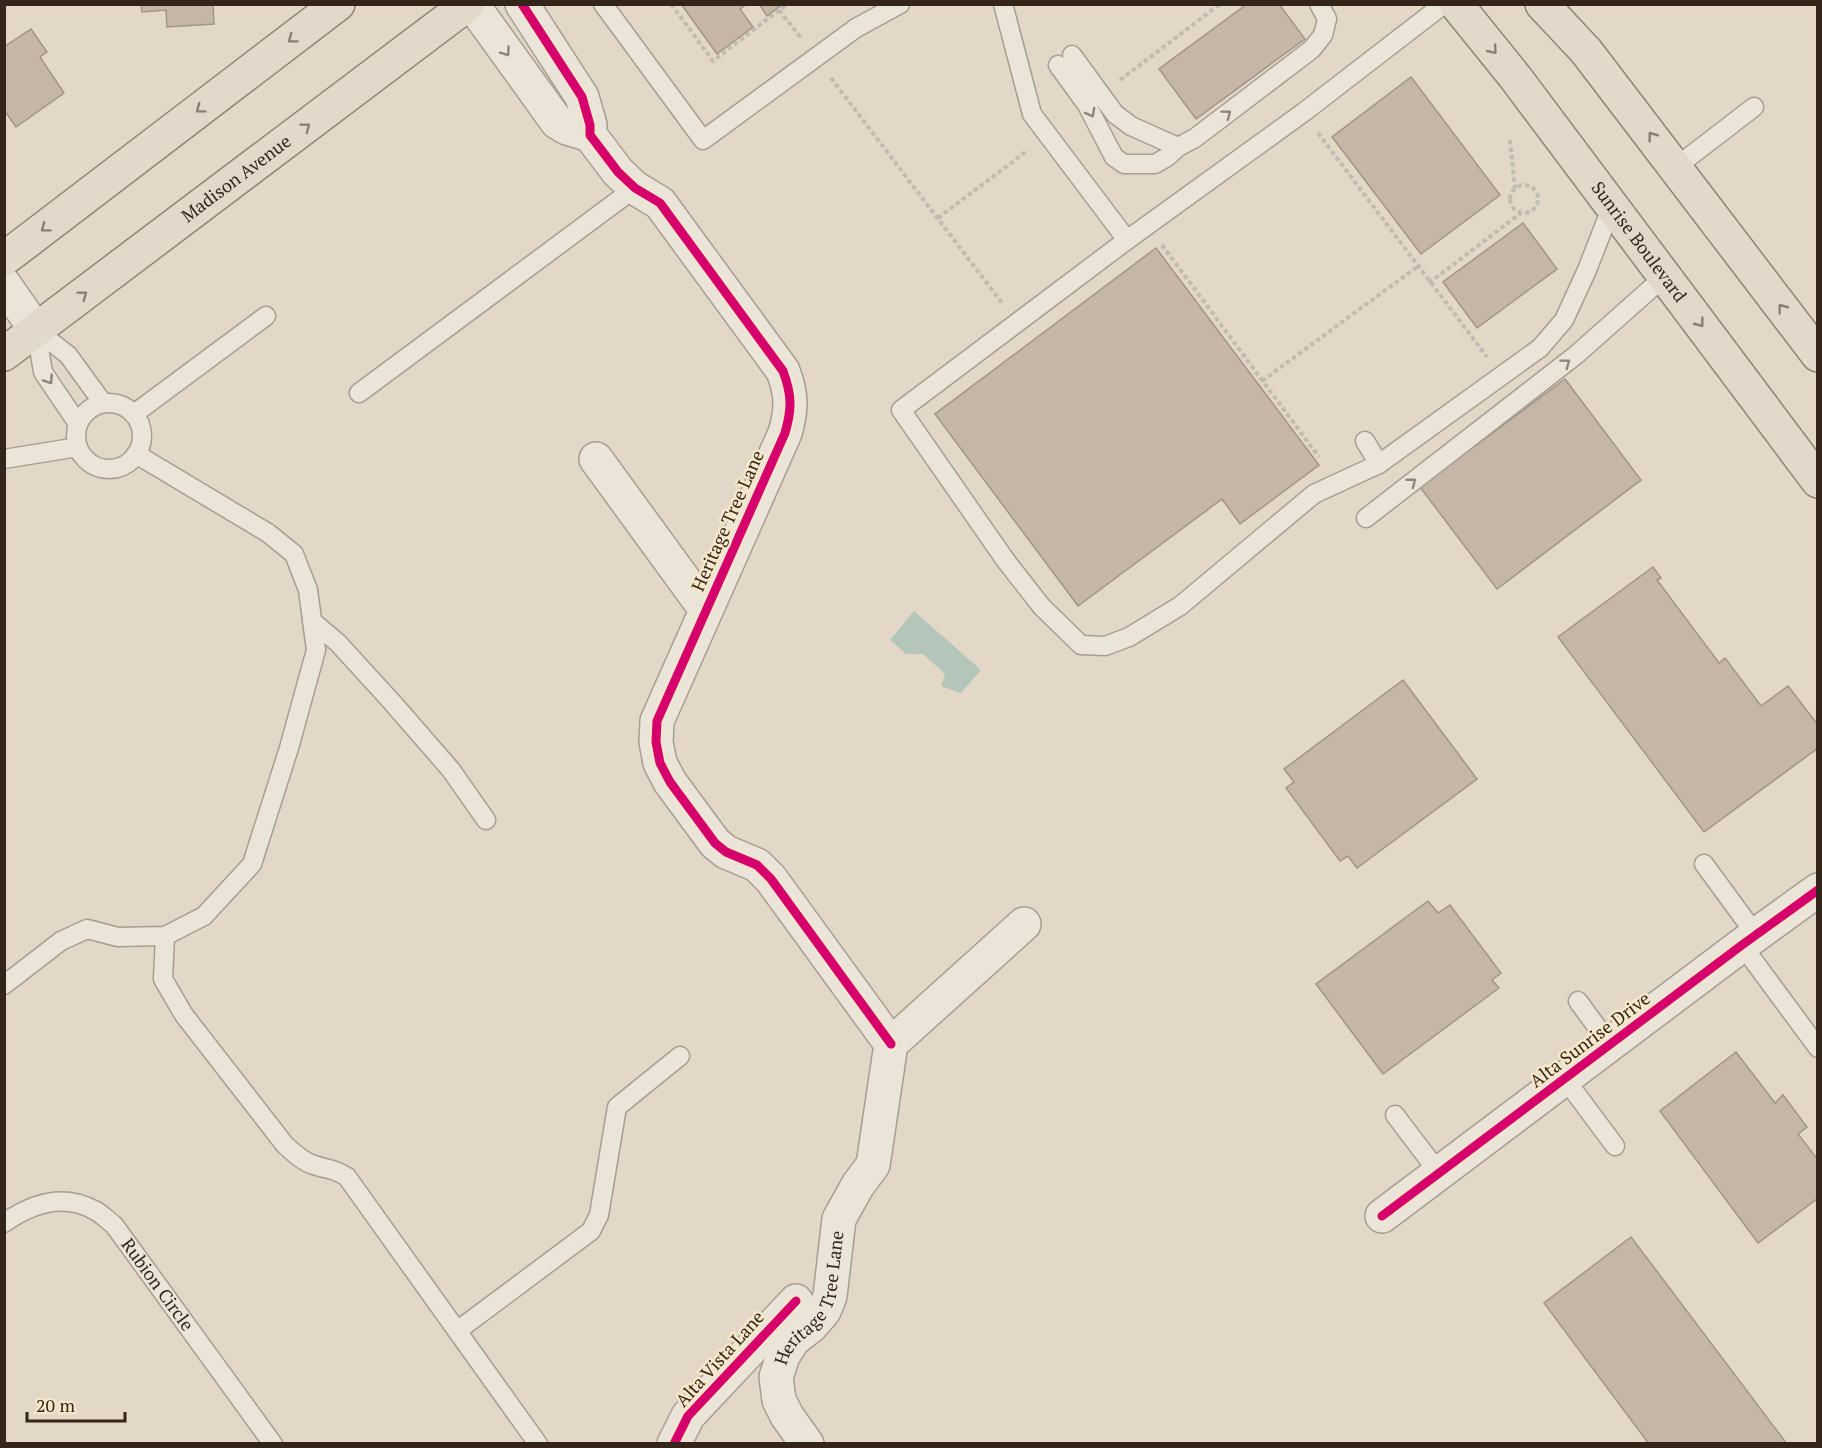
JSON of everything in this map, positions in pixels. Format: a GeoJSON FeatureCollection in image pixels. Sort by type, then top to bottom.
{"type":"FeatureCollection","features":[{"type":"Feature","properties":{"kind":"main road"},"geometry":{"type":"LineString","coordinates":[[4,259],[338,4]]}},
{"type":"Feature","properties":{"kind":"main road","name":"Madison Avenue"},"geometry":{"type":"LineString","coordinates":[[4,354],[470,4]]}},
{"type":"Feature","properties":{"kind":"main road","name":"Sunrise Boulevard"},"geometry":{"type":"LineString","coordinates":[[1456,4],[1515,77],[1818,481]]}},
{"type":"Feature","properties":{"kind":"main road"},"geometry":{"type":"LineString","coordinates":[[1542,4],[1586,51],[1818,355]]}},
{"type":"Feature","properties":{"kind":"street"},"geometry":{"type":"LineString","coordinates":[[470,4],[557,122],[567,128],[591,135]]}},
{"type":"Feature","properties":{"kind":"street","name":"Heritage Tree Lane"},"geometry":{"type":"LineString","coordinates":[[522,4],[582,96],[591,135],[618,172],[635,188],[660,204],[783,371],[790,389],[791,414],[785,433],[657,722],[656,742],[660,763],[670,782],[715,843],[726,852],[757,865],[771,879],[891,1044],[873,1165],[858,1185],[839,1219],[830,1296],[824,1311],[794,1341],[783,1356],[776,1377],[779,1400],[787,1416],[807,1443]]}},
{"type":"Feature","properties":{"kind":"street"},"geometry":{"type":"LineString","coordinates":[[4,284],[36,330]]}},
{"type":"Feature","properties":{"kind":"street"},"geometry":{"type":"LineString","coordinates":[[596,459],[706,610]]}},
{"type":"Feature","properties":{"kind":"street","name":"Alta Sunrise Drive"},"geometry":{"type":"LineString","coordinates":[[1382,1216],[1818,890]]}},
{"type":"Feature","properties":{"kind":"street"},"geometry":{"type":"LineString","coordinates":[[891,1044],[1024,924]]}},
{"type":"Feature","properties":{"kind":"street","name":"Alta Vista Lane"},"geometry":{"type":"LineString","coordinates":[[674,1443],[688,1416],[796,1301]]}},
{"type":"Feature","properties":{"kind":"lane"},"geometry":{"type":"LineString","coordinates":[[603,4],[703,140],[856,28],[900,4]]}},
{"type":"Feature","properties":{"kind":"lane"},"geometry":{"type":"LineString","coordinates":[[1003,4],[1032,114],[1127,240]]}},
{"type":"Feature","properties":{"kind":"lane"},"geometry":{"type":"LineString","coordinates":[[1178,147],[1131,126],[1115,114],[1065,60],[1113,157],[1124,164],[1155,164],[1195,138],[1312,49],[1323,35],[1327,19],[1319,4]]}},
{"type":"Feature","properties":{"kind":"lane"},"geometry":{"type":"LineString","coordinates":[[1444,4],[1304,112],[1127,240],[901,410],[1006,561],[1042,607],[1081,645],[1105,646],[1129,637],[1180,606],[1314,494],[1379,464],[1540,348],[1564,320],[1612,206]]}},
{"type":"Feature","properties":{"kind":"lane"},"geometry":{"type":"LineString","coordinates":[[1676,167],[1754,107]]}},
{"type":"Feature","properties":{"kind":"lane"},"geometry":{"type":"LineString","coordinates":[[359,393],[635,188]]}},
{"type":"Feature","properties":{"kind":"lane"},"geometry":{"type":"LineString","coordinates":[[1366,518],[1593,340],[1665,276]]}},
{"type":"Feature","properties":{"kind":"lane"},"geometry":{"type":"LineString","coordinates":[[134,414],[266,316]]}},
{"type":"Feature","properties":{"kind":"lane"},"geometry":{"type":"LineString","coordinates":[[36,330],[68,355],[103,403]]}},
{"type":"Feature","properties":{"kind":"lane"},"geometry":{"type":"LineString","coordinates":[[36,330],[43,372],[78,424]]}},
{"type":"Feature","properties":{"kind":"lane"},"geometry":{"type":"LineString","coordinates":[[103,403],[115,403],[126,407],[134,414],[141,424],[142,435],[136,454],[129,462],[110,469],[91,463],[83,456],[76,436],[78,424],[93,407],[103,403]]}},
{"type":"Feature","properties":{"kind":"lane"},"geometry":{"type":"LineString","coordinates":[[1365,441],[1379,464]]}},
{"type":"Feature","properties":{"kind":"lane"},"geometry":{"type":"LineString","coordinates":[[4,459],[78,447]]}},
{"type":"Feature","properties":{"kind":"lane"},"geometry":{"type":"LineString","coordinates":[[4,985],[61,941],[87,929],[118,937],[165,936],[204,916],[252,864],[289,748],[316,650],[308,590],[294,554],[268,533],[136,454]]}},
{"type":"Feature","properties":{"kind":"lane"},"geometry":{"type":"LineString","coordinates":[[312,621],[338,643],[451,770],[486,820]]}},
{"type":"Feature","properties":{"kind":"lane"},"geometry":{"type":"LineString","coordinates":[[1704,864],[1818,1048]]}},
{"type":"Feature","properties":{"kind":"lane"},"geometry":{"type":"LineString","coordinates":[[165,936],[164,979],[184,1016],[285,1145],[299,1158],[313,1165],[336,1169],[347,1177],[538,1443]]}},
{"type":"Feature","properties":{"kind":"lane"},"geometry":{"type":"LineString","coordinates":[[1578,1001],[1610,1045]]}},
{"type":"Feature","properties":{"kind":"lane"},"geometry":{"type":"LineString","coordinates":[[457,1331],[591,1231],[599,1215],[617,1107],[680,1056]]}},
{"type":"Feature","properties":{"kind":"lane"},"geometry":{"type":"LineString","coordinates":[[1565,1079],[1615,1146]]}},
{"type":"Feature","properties":{"kind":"lane"},"geometry":{"type":"LineString","coordinates":[[1395,1115],[1440,1173]]}},
{"type":"Feature","properties":{"kind":"lane","name":"Rubion Circle"},"geometry":{"type":"LineString","coordinates":[[4,1223],[38,1204],[57,1201],[78,1203],[95,1210],[114,1225],[273,1443]]}},
{"type":"Feature","properties":{"kind":"path"},"geometry":{"type":"LineString","coordinates":[[671,4],[713,61],[787,4]]}},
{"type":"Feature","properties":{"kind":"path"},"geometry":{"type":"LineString","coordinates":[[779,10],[1017,322]]}},
{"type":"Feature","properties":{"kind":"path"},"geometry":{"type":"LineString","coordinates":[[1317,131],[1429,283],[1491,362]]}},
{"type":"Feature","properties":{"kind":"path"},"geometry":{"type":"LineString","coordinates":[[1510,140],[1515,188]]}},
{"type":"Feature","properties":{"kind":"path"},"geometry":{"type":"LineString","coordinates":[[1429,283],[1521,213],[1533,209],[1537,196],[1529,186],[1524,185],[1512,191],[1510,200],[1513,208],[1521,213]]}},
{"type":"Feature","properties":{"kind":"path"},"geometry":{"type":"LineString","coordinates":[[1152,250],[1161,244],[1319,457]]}},
{"type":"Feature","properties":{"kind":"path"},"geometry":{"type":"LineString","coordinates":[[1262,381],[1417,267]]}},
{"type":"Feature","properties":{"kind":"shaded area"},"geometry":{"type":"Polygon","coordinates":[[[914,611],[981,670],[961,693],[941,686],[945,674],[923,654],[906,654],[890,640],[914,611]]]}},
{"type":"Feature","properties":{"kind":"building"},"geometry":{"type":"Polygon","coordinates":[[[141,4],[213,4],[214,24],[167,27],[166,10],[142,12],[141,4]]]}},
{"type":"Feature","properties":{"kind":"building"},"geometry":{"type":"Polygon","coordinates":[[[681,4],[747,4],[740,9],[753,27],[717,54],[681,4]]]}},
{"type":"Feature","properties":{"kind":"building"},"geometry":{"type":"Polygon","coordinates":[[[759,4],[783,4],[767,16],[759,4]]]}},
{"type":"Feature","properties":{"kind":"building"},"geometry":{"type":"Polygon","coordinates":[[[1247,4],[1279,4],[1305,39],[1196,119],[1159,69],[1247,4]]]}},
{"type":"Feature","properties":{"kind":"building"},"geometry":{"type":"Polygon","coordinates":[[[31,29],[47,52],[40,57],[64,93],[16,127],[4,110],[4,47],[31,29]]]}},
{"type":"Feature","properties":{"kind":"building"},"geometry":{"type":"Polygon","coordinates":[[[1411,77],[1500,195],[1421,254],[1332,137],[1411,77]]]}},
{"type":"Feature","properties":{"kind":"building"},"geometry":{"type":"Polygon","coordinates":[[[1523,223],[1557,269],[1477,328],[1443,282],[1523,223]]]}},
{"type":"Feature","properties":{"kind":"building"},"geometry":{"type":"Polygon","coordinates":[[[1156,248],[1319,465],[1240,524],[1222,499],[1078,606],[935,414],[1156,248]]]}},
{"type":"Feature","properties":{"kind":"building"},"geometry":{"type":"Polygon","coordinates":[[[1565,379],[1641,480],[1497,589],[1420,487],[1565,379]]]}},
{"type":"Feature","properties":{"kind":"building"},"geometry":{"type":"Polygon","coordinates":[[[1653,567],[1661,578],[1657,580],[1719,663],[1725,658],[1761,706],[1788,686],[1818,725],[1818,748],[1704,832],[1558,637],[1653,567]]]}},
{"type":"Feature","properties":{"kind":"building"},"geometry":{"type":"Polygon","coordinates":[[[1403,680],[1477,779],[1357,868],[1348,856],[1340,861],[1286,788],[1294,782],[1284,769],[1403,680]]]}},
{"type":"Feature","properties":{"kind":"building"},"geometry":{"type":"Polygon","coordinates":[[[1428,901],[1438,913],[1450,905],[1501,973],[1492,980],[1499,988],[1383,1074],[1316,984],[1428,901]]]}},
{"type":"Feature","properties":{"kind":"building"},"geometry":{"type":"Polygon","coordinates":[[[1736,1052],[1775,1103],[1783,1095],[1807,1127],[1798,1134],[1818,1160],[1818,1198],[1758,1243],[1660,1111],[1736,1052]]]}},
{"type":"Feature","properties":{"kind":"building"},"geometry":{"type":"Polygon","coordinates":[[[1631,1237],[1787,1444],[1649,1444],[1544,1303],[1631,1237]]]}},
{"type":"Feature","properties":{"kind":"cycle path"},"geometry":{"type":"LineString","coordinates":[[522,4],[582,97],[590,125],[590,135],[618,172],[635,188],[660,203],[783,371],[788,387],[790,409],[785,433],[657,721],[656,742],[660,763],[670,782],[715,843],[726,852],[757,865],[771,879],[891,1044]]}},
{"type":"Feature","properties":{"kind":"cycle path"},"geometry":{"type":"LineString","coordinates":[[1382,1216],[1818,890]]}},
{"type":"Feature","properties":{"kind":"cycle path"},"geometry":{"type":"LineString","coordinates":[[674,1444],[688,1416],[796,1301]]}}]}
